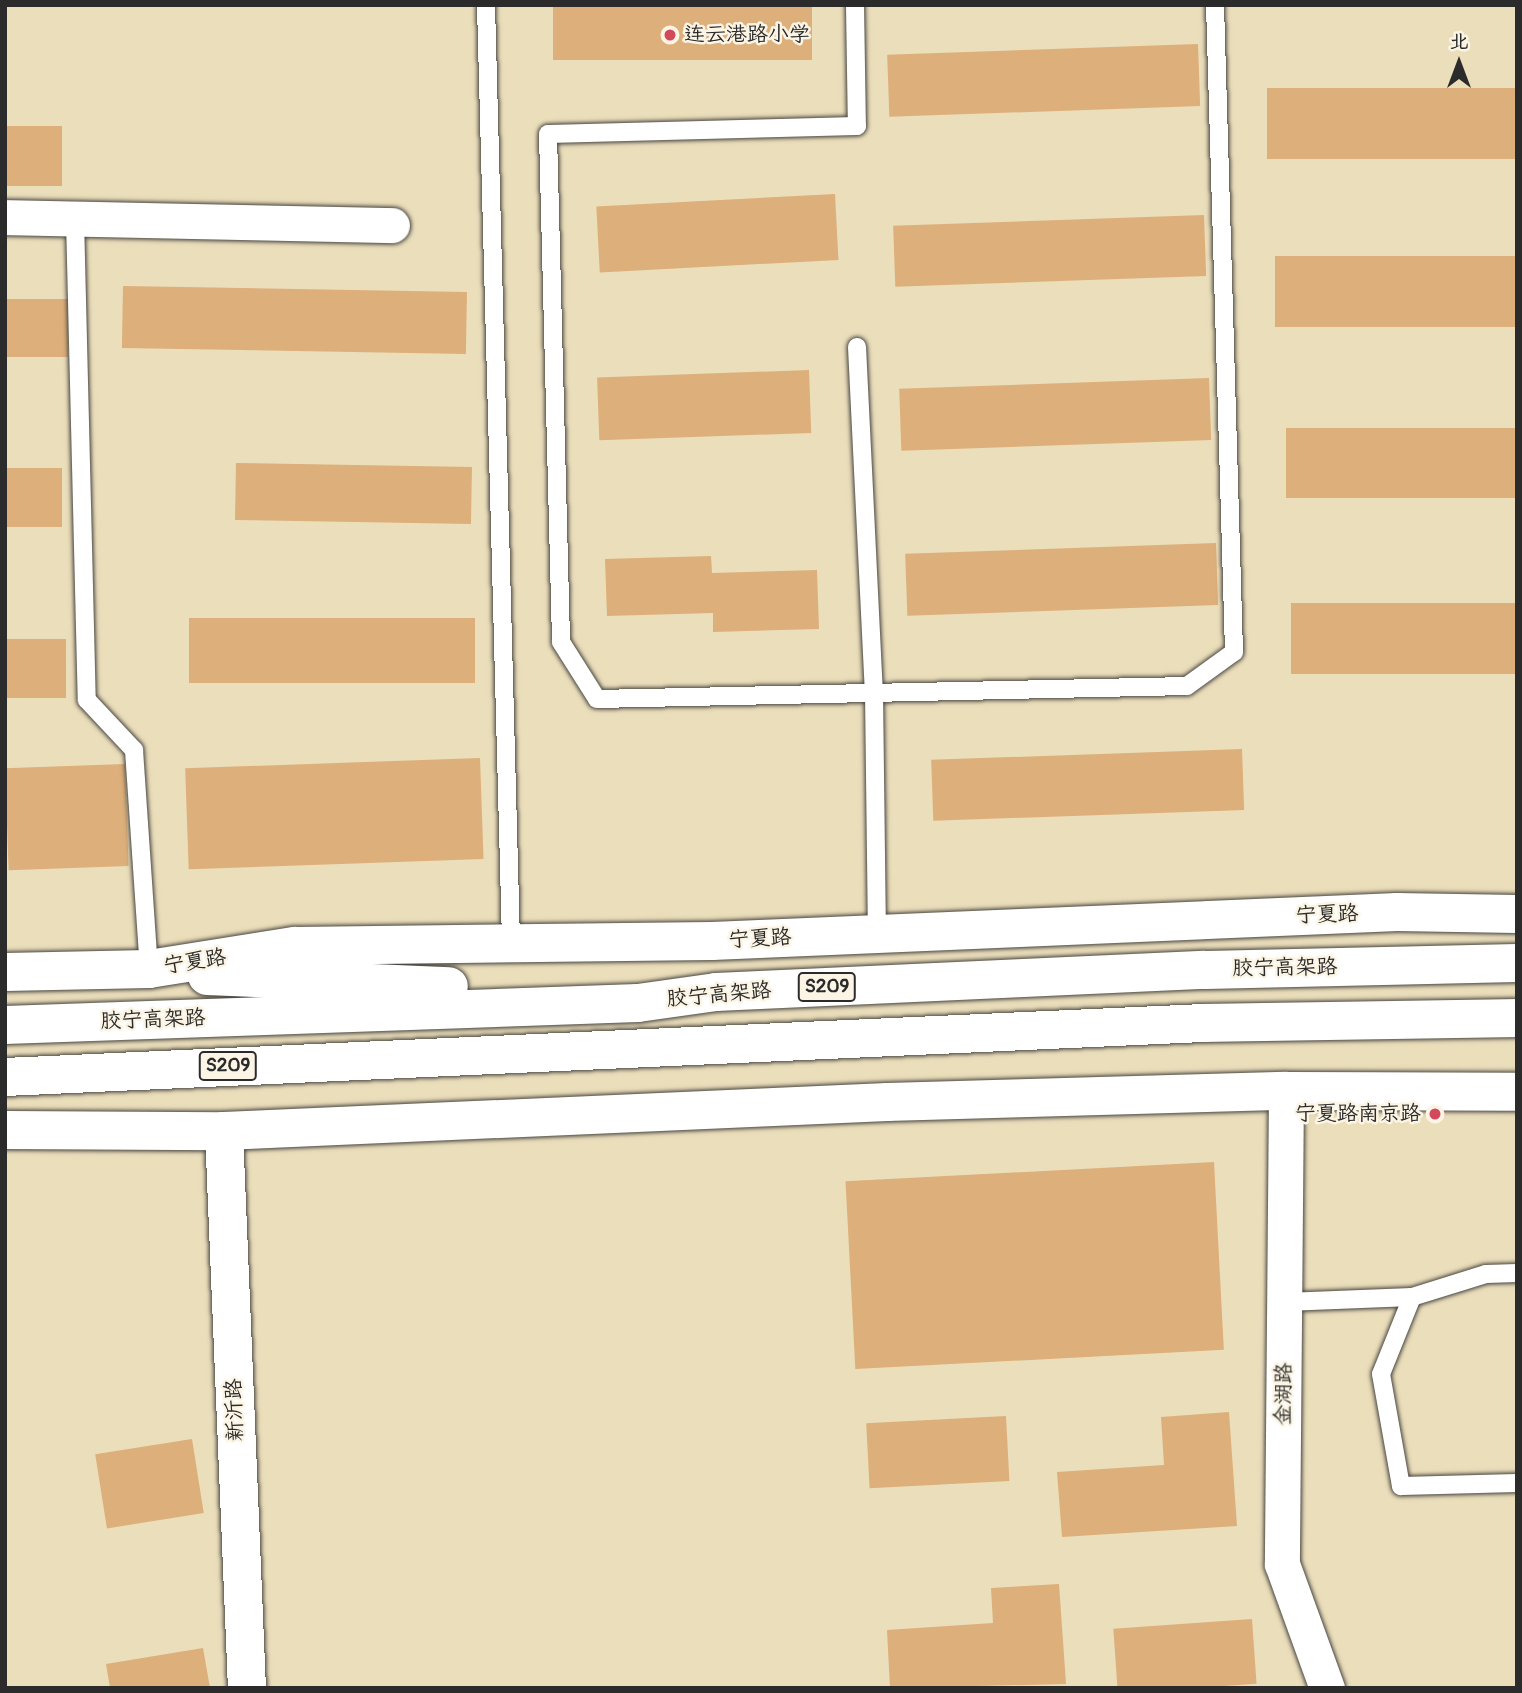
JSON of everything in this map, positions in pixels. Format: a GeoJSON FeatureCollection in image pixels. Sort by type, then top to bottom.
{"type":"FeatureCollection","features":[{"type":"Feature","properties":{"kind":"main road","name":"宁夏路"},"geometry":{"type":"LineString","coordinates":[[5,972],[149,969],[295,946],[712,941],[1397,912],[1517,914]]}},
{"type":"Feature","properties":{"kind":"main road","name":"胶宁高架路"},"geometry":{"type":"LineString","coordinates":[[5,1025],[638,1003],[716,992],[1205,970],[1517,963]]}},
{"type":"Feature","properties":{"kind":"main road"},"geometry":{"type":"LineString","coordinates":[[149,969],[218,977],[449,986],[621,980],[716,992]]}},
{"type":"Feature","properties":{"kind":"main road","name":"S209"},"geometry":{"type":"LineString","coordinates":[[5,1077],[1204,1023],[1517,1018]]}},
{"type":"Feature","properties":{"kind":"main road"},"geometry":{"type":"LineString","coordinates":[[5,1130],[224,1131],[887,1102],[1286,1091],[1517,1092]]}},
{"type":"Feature","properties":{"kind":"main road","name":"新沂路"},"geometry":{"type":"LineString","coordinates":[[224,1131],[247,1688]]}},
{"type":"Feature","properties":{"kind":"street"},"geometry":{"type":"LineString","coordinates":[[5,217],[392,225]]}},
{"type":"Feature","properties":{"kind":"street","name":"金湖路"},"geometry":{"type":"LineString","coordinates":[[1286,1091],[1282,1564],[1327,1688]]}},
{"type":"Feature","properties":{"kind":"lane"},"geometry":{"type":"LineString","coordinates":[[486,5],[510,943]]}},
{"type":"Feature","properties":{"kind":"lane"},"geometry":{"type":"LineString","coordinates":[[855,5],[857,126],[548,134],[561,642],[597,699],[1187,686],[1234,652],[1215,5]]}},
{"type":"Feature","properties":{"kind":"lane"},"geometry":{"type":"LineString","coordinates":[[75,219],[87,700],[134,750],[149,969]]}},
{"type":"Feature","properties":{"kind":"lane"},"geometry":{"type":"LineString","coordinates":[[857,346],[874,692],[877,934]]}},
{"type":"Feature","properties":{"kind":"lane"},"geometry":{"type":"LineString","coordinates":[[1285,1302],[1412,1297],[1486,1274],[1517,1273]]}},
{"type":"Feature","properties":{"kind":"lane"},"geometry":{"type":"LineString","coordinates":[[1412,1297],[1381,1374],[1401,1486],[1517,1483]]}},
{"type":"Feature","properties":{"kind":"building","name":"连云港路小学"},"geometry":{"type":"Polygon","coordinates":[[[553,5],[812,5],[812,60],[553,60],[553,5]]]}},
{"type":"Feature","properties":{"kind":"building"},"geometry":{"type":"Polygon","coordinates":[[[1198,44],[1200,106],[889,117],[887,55],[1198,44]]]}},
{"type":"Feature","properties":{"kind":"building"},"geometry":{"type":"Polygon","coordinates":[[[1267,88],[1517,88],[1517,159],[1267,159],[1267,88]]]}},
{"type":"Feature","properties":{"kind":"building"},"geometry":{"type":"Polygon","coordinates":[[[5,126],[62,126],[62,186],[5,186],[5,126]]]}},
{"type":"Feature","properties":{"kind":"building"},"geometry":{"type":"Polygon","coordinates":[[[835,194],[838,260],[600,272],[596,207],[835,194]]]}},
{"type":"Feature","properties":{"kind":"building"},"geometry":{"type":"Polygon","coordinates":[[[1204,215],[1206,276],[895,287],[893,226],[1204,215]]]}},
{"type":"Feature","properties":{"kind":"building"},"geometry":{"type":"Polygon","coordinates":[[[1275,256],[1517,256],[1517,327],[1275,327],[1275,256]]]}},
{"type":"Feature","properties":{"kind":"building"},"geometry":{"type":"Polygon","coordinates":[[[123,286],[467,292],[466,354],[122,348],[123,286]]]}},
{"type":"Feature","properties":{"kind":"building"},"geometry":{"type":"Polygon","coordinates":[[[5,299],[68,299],[68,357],[5,357],[5,299]]]}},
{"type":"Feature","properties":{"kind":"building"},"geometry":{"type":"Polygon","coordinates":[[[809,370],[811,433],[599,440],[597,377],[809,370]]]}},
{"type":"Feature","properties":{"kind":"building"},"geometry":{"type":"Polygon","coordinates":[[[1209,378],[1211,440],[901,451],[899,389],[1209,378]]]}},
{"type":"Feature","properties":{"kind":"building"},"geometry":{"type":"Polygon","coordinates":[[[1286,428],[1517,428],[1517,498],[1286,498],[1286,428]]]}},
{"type":"Feature","properties":{"kind":"building"},"geometry":{"type":"Polygon","coordinates":[[[236,463],[472,467],[471,524],[235,520],[236,463]]]}},
{"type":"Feature","properties":{"kind":"building"},"geometry":{"type":"Polygon","coordinates":[[[5,468],[62,468],[62,527],[5,527],[5,468]]]}},
{"type":"Feature","properties":{"kind":"building"},"geometry":{"type":"Polygon","coordinates":[[[1216,543],[1218,605],[907,616],[905,554],[1216,543]]]}},
{"type":"Feature","properties":{"kind":"building"},"geometry":{"type":"Polygon","coordinates":[[[711,556],[712,573],[817,570],[819,629],[713,632],[713,613],[607,616],[605,559],[711,556]]]}},
{"type":"Feature","properties":{"kind":"building"},"geometry":{"type":"Polygon","coordinates":[[[1291,603],[1517,603],[1517,674],[1291,674],[1291,603]]]}},
{"type":"Feature","properties":{"kind":"building"},"geometry":{"type":"Polygon","coordinates":[[[189,618],[475,618],[475,683],[189,683],[189,618]]]}},
{"type":"Feature","properties":{"kind":"building"},"geometry":{"type":"Polygon","coordinates":[[[5,639],[66,639],[66,698],[5,698],[5,639]]]}},
{"type":"Feature","properties":{"kind":"building"},"geometry":{"type":"Polygon","coordinates":[[[1242,749],[1244,810],[933,821],[931,760],[1242,749]]]}},
{"type":"Feature","properties":{"kind":"building"},"geometry":{"type":"Polygon","coordinates":[[[480,758],[484,859],[189,869],[185,768],[480,758]]]}},
{"type":"Feature","properties":{"kind":"building"},"geometry":{"type":"Polygon","coordinates":[[[125,764],[129,866],[9,870],[5,768],[125,764]]]}},
{"type":"Feature","properties":{"kind":"building"},"geometry":{"type":"Polygon","coordinates":[[[1214,1162],[1224,1350],[855,1369],[846,1181],[1214,1162]]]}},
{"type":"Feature","properties":{"kind":"building"},"geometry":{"type":"Polygon","coordinates":[[[1229,1412],[1237,1526],[1062,1537],[1057,1472],[1164,1465],[1161,1417],[1229,1412]]]}},
{"type":"Feature","properties":{"kind":"building"},"geometry":{"type":"Polygon","coordinates":[[[1006,1416],[1009,1481],[870,1488],[866,1423],[1006,1416]]]}},
{"type":"Feature","properties":{"kind":"building"},"geometry":{"type":"Polygon","coordinates":[[[192,1439],[204,1513],[107,1528],[95,1454],[192,1439]]]}},
{"type":"Feature","properties":{"kind":"building"},"geometry":{"type":"Polygon","coordinates":[[[1059,1584],[1066,1684],[890,1688],[887,1630],[993,1623],[991,1588],[1059,1584]]]}},
{"type":"Feature","properties":{"kind":"building"},"geometry":{"type":"Polygon","coordinates":[[[1252,1619],[1257,1684],[1197,1688],[1117,1688],[1113,1629],[1252,1619]]]}},
{"type":"Feature","properties":{"kind":"building"},"geometry":{"type":"Polygon","coordinates":[[[203,1648],[210,1688],[110,1688],[106,1664],[203,1648]]]}},
{"type":"Feature","properties":{"kind":"place","name":"连云港路小学"},"geometry":{"type":"Point","coordinates":[670,35]}},
{"type":"Feature","properties":{"kind":"place","name":"宁夏路南京路"},"geometry":{"type":"Point","coordinates":[1435,1114]}}]}
